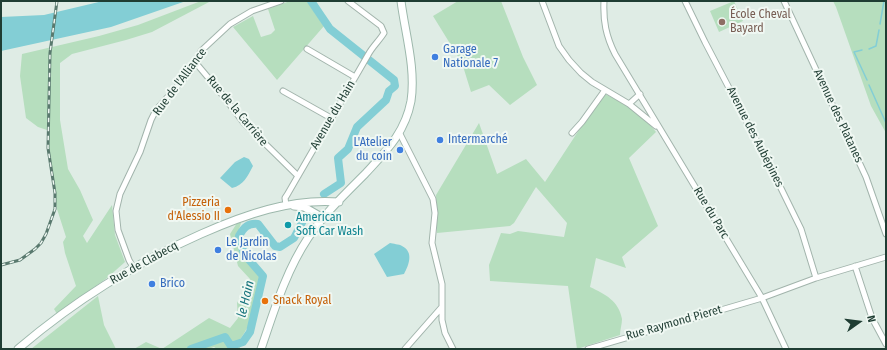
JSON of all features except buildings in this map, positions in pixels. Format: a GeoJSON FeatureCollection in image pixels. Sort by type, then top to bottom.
{"type":"FeatureCollection","features":[{"type":"Feature","properties":{"kind":"street","name":"Rue de l'Alliance"},"geometry":{"type":"LineString","coordinates":[[133,267],[118,230],[116,212],[120,194],[140,152],[156,110],[190,72],[201,51],[230,24],[252,11],[281,1]]}},
{"type":"Feature","properties":{"kind":"street","name":"Avenue du Hain"},"geometry":{"type":"LineString","coordinates":[[286,205],[285,198],[364,61],[384,33],[381,26],[348,1]]}},
{"type":"Feature","properties":{"kind":"street"},"geometry":{"type":"LineString","coordinates":[[261,349],[287,277],[308,238],[323,218],[393,144],[406,120],[412,88],[411,65],[401,1]]}},
{"type":"Feature","properties":{"kind":"street","name":"Rue du Parc"},"geometry":{"type":"LineString","coordinates":[[542,1],[559,46],[569,60],[581,73],[605,90],[629,104],[660,129]]}},
{"type":"Feature","properties":{"kind":"street","name":"Rue du Parc"},"geometry":{"type":"LineString","coordinates":[[604,1],[604,22],[610,43],[762,298],[786,349]]}},
{"type":"Feature","properties":{"kind":"street","name":"Avenue des Aubépines"},"geometry":{"type":"LineString","coordinates":[[685,1],[801,229],[816,278]]}},
{"type":"Feature","properties":{"kind":"street","name":"Avenue des Platanes"},"geometry":{"type":"LineString","coordinates":[[784,1],[866,177],[886,234]]}},
{"type":"Feature","properties":{"kind":"street"},"geometry":{"type":"LineString","coordinates":[[307,49],[356,77]]}},
{"type":"Feature","properties":{"kind":"street","name":"Rue de la Carrière"},"geometry":{"type":"LineString","coordinates":[[195,62],[244,123],[298,176]]}},
{"type":"Feature","properties":{"kind":"street"},"geometry":{"type":"LineString","coordinates":[[572,133],[582,122],[605,90]]}},
{"type":"Feature","properties":{"kind":"street"},"geometry":{"type":"LineString","coordinates":[[283,91],[331,118]]}},
{"type":"Feature","properties":{"kind":"street"},"geometry":{"type":"LineString","coordinates":[[629,104],[640,94]]}},
{"type":"Feature","properties":{"kind":"street"},"geometry":{"type":"LineString","coordinates":[[399,132],[433,199],[435,212],[432,243],[442,284],[442,320],[445,333],[453,349]]}},
{"type":"Feature","properties":{"kind":"street","name":"Rue de Clabecq"},"geometry":{"type":"LineString","coordinates":[[18,349],[73,305],[133,267],[169,248],[223,224],[251,214],[286,205],[306,202],[339,202]]}},
{"type":"Feature","properties":{"kind":"street","name":"Rue de Clabecq"},"geometry":{"type":"LineString","coordinates":[[286,205],[304,208],[323,218]]}},
{"type":"Feature","properties":{"kind":"street","name":"Rue Raymond Pieret"},"geometry":{"type":"LineString","coordinates":[[588,349],[762,298],[816,278],[886,257]]}},
{"type":"Feature","properties":{"kind":"street"},"geometry":{"type":"LineString","coordinates":[[855,266],[872,318],[886,344]]}},
{"type":"Feature","properties":{"kind":"street"},"geometry":{"type":"LineString","coordinates":[[405,349],[441,308]]}},
{"type":"Feature","properties":{"kind":"green space"},"geometry":{"type":"Polygon","coordinates":[[[201,1],[211,1],[152,32],[72,54],[60,63],[60,120],[68,169],[80,190],[93,220],[83,236],[87,243],[112,205],[115,235],[125,262],[107,278],[57,314],[54,309],[76,286],[65,253],[63,242],[66,237],[57,209],[49,156],[47,130],[38,127],[26,118],[20,76],[22,54],[99,36],[138,25],[201,1]]]}},
{"type":"Feature","properties":{"kind":"green space"},"geometry":{"type":"Polygon","coordinates":[[[290,1],[307,1],[324,26],[277,80],[233,27],[253,16],[261,37],[271,34],[275,30],[268,9],[290,1]]]}},
{"type":"Feature","properties":{"kind":"green space"},"geometry":{"type":"Polygon","coordinates":[[[458,1],[501,1],[523,57],[537,85],[510,105],[489,85],[471,92],[462,63],[433,16],[458,1]]]}},
{"type":"Feature","properties":{"kind":"green space"},"geometry":{"type":"Polygon","coordinates":[[[734,1],[743,21],[719,32],[710,11],[734,1]]]}},
{"type":"Feature","properties":{"kind":"green space"},"geometry":{"type":"Polygon","coordinates":[[[833,1],[886,1],[886,133],[871,106],[833,1]]]}},
{"type":"Feature","properties":{"kind":"green space"},"geometry":{"type":"Polygon","coordinates":[[[605,94],[633,110],[656,132],[629,158],[658,226],[622,257],[626,268],[596,258],[590,287],[606,295],[618,307],[622,319],[620,335],[577,349],[568,286],[490,281],[489,265],[501,233],[510,234],[518,231],[564,237],[567,223],[536,187],[514,223],[510,226],[437,233],[436,195],[479,123],[497,174],[526,159],[545,182],[579,130],[605,94]]]}},
{"type":"Feature","properties":{"kind":"green space"},"geometry":{"type":"Polygon","coordinates":[[[237,223],[241,223],[237,236],[242,254],[261,273],[258,300],[249,325],[239,341],[240,348],[217,349],[214,347],[208,349],[162,349],[209,318],[230,328],[238,318],[237,303],[250,279],[238,266],[230,234],[237,223]]]}},
{"type":"Feature","properties":{"kind":"green space"},"geometry":{"type":"Polygon","coordinates":[[[98,296],[104,325],[116,349],[31,349],[98,296]]]}},
{"type":"Feature","properties":{"kind":"green space"},"geometry":{"type":"Polygon","coordinates":[[[146,342],[162,349],[134,349],[146,342]]]}},
{"type":"Feature","properties":{"kind":"water"},"geometry":{"type":"Polygon","coordinates":[[[103,1],[186,1],[111,27],[1,51],[1,17],[44,15],[103,1]]]}},
{"type":"Feature","properties":{"kind":"water"},"geometry":{"type":"Polygon","coordinates":[[[244,157],[249,159],[253,166],[242,183],[232,188],[220,178],[235,162],[244,157]]]}},
{"type":"Feature","properties":{"kind":"water"},"geometry":{"type":"Polygon","coordinates":[[[390,243],[401,245],[406,249],[409,259],[404,274],[387,277],[374,254],[390,243]]]}},
{"type":"Feature","properties":{"kind":"waterway","name":"le Hain"},"geometry":{"type":"LineString","coordinates":[[311,1],[330,29],[394,80],[395,86],[389,91],[386,100],[357,127],[348,149],[338,158],[341,183],[324,194]]}},
{"type":"Feature","properties":{"kind":"waterway"},"geometry":{"type":"LineString","coordinates":[[880,24],[884,1]]}},
{"type":"Feature","properties":{"kind":"waterway"},"geometry":{"type":"LineString","coordinates":[[869,49],[876,46],[879,30]]}},
{"type":"Feature","properties":{"kind":"waterway"},"geometry":{"type":"LineString","coordinates":[[862,50],[854,52],[867,80]]}},
{"type":"Feature","properties":{"kind":"waterway"},"geometry":{"type":"LineString","coordinates":[[869,85],[886,123]]}},
{"type":"Feature","properties":{"kind":"waterway","name":"le Hain"},"geometry":{"type":"LineString","coordinates":[[191,349],[225,337],[231,346],[243,342],[250,332],[263,276],[244,254],[239,236],[243,230],[249,225],[258,224],[275,246],[280,247],[294,238],[306,215]]}},
{"type":"Feature","properties":{"kind":"railway"},"geometry":{"type":"LineString","coordinates":[[1,265],[20,260],[41,243],[55,209],[55,193],[48,148],[50,53],[57,1]]}},
{"type":"Feature","properties":{"kind":"place","name":"École Cheval Bayard"},"geometry":{"type":"Point","coordinates":[722,22]}},
{"type":"Feature","properties":{"kind":"place","name":"Garage Nationale 7"},"geometry":{"type":"Point","coordinates":[435,57]}},
{"type":"Feature","properties":{"kind":"place","name":"Intermarché"},"geometry":{"type":"Point","coordinates":[440,140]}},
{"type":"Feature","properties":{"kind":"place","name":"L'Atelier du coin"},"geometry":{"type":"Point","coordinates":[400,150]}},
{"type":"Feature","properties":{"kind":"place","name":"Pizzeria d'Alessio II"},"geometry":{"type":"Point","coordinates":[228,210]}},
{"type":"Feature","properties":{"kind":"place","name":"American Soft Car Wash"},"geometry":{"type":"Point","coordinates":[288,225]}},
{"type":"Feature","properties":{"kind":"place","name":"Le Jardin de Nicolas"},"geometry":{"type":"Point","coordinates":[218,250]}},
{"type":"Feature","properties":{"kind":"place","name":"Brico"},"geometry":{"type":"Point","coordinates":[152,284]}},
{"type":"Feature","properties":{"kind":"place","name":"Snack Royal"},"geometry":{"type":"Point","coordinates":[265,301]}}]}
